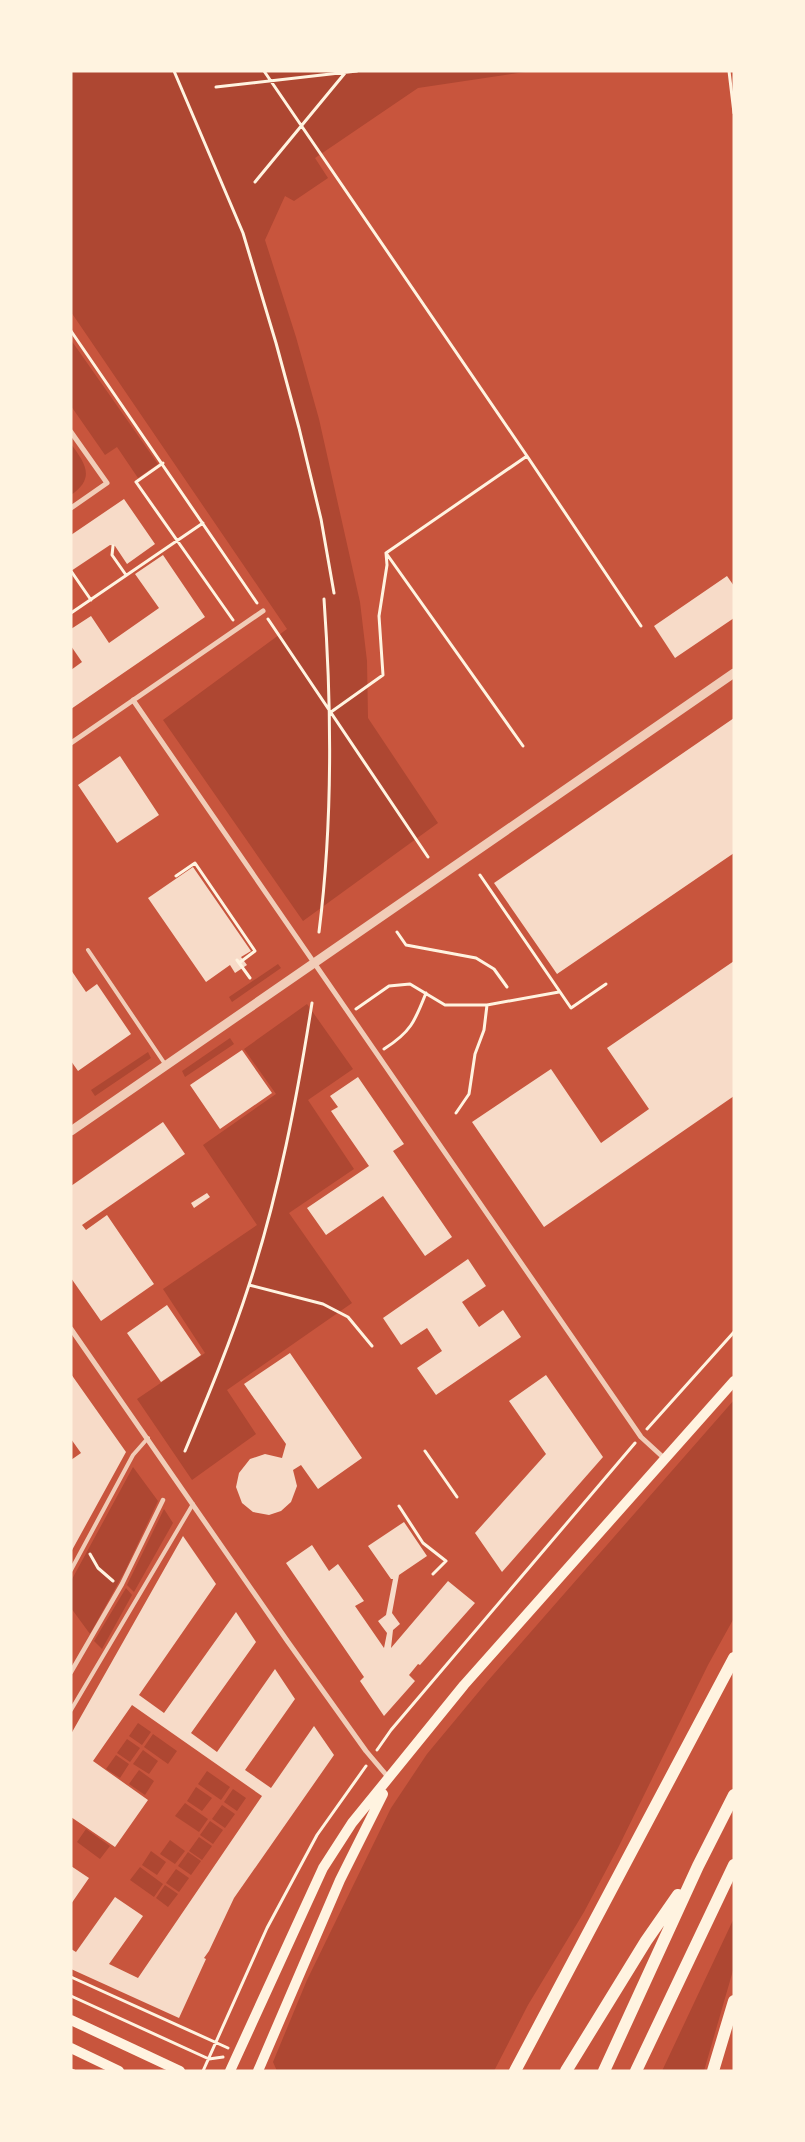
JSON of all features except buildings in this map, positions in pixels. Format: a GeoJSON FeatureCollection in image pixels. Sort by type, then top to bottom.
{"type":"FeatureCollection","features":[{"type":"Feature","properties":{"kind":"highway"},"geometry":{"type":"LineString","coordinates":[[515,2071],[734,1658]]}},
{"type":"Feature","properties":{"kind":"highway"},"geometry":{"type":"LineString","coordinates":[[604,2071],[698,1866],[734,1795]]}},
{"type":"Feature","properties":{"kind":"highway"},"geometry":{"type":"LineString","coordinates":[[636,2071],[734,1865]]}},
{"type":"Feature","properties":{"kind":"highway"},"geometry":{"type":"LineString","coordinates":[[566,2071],[646,1941],[698,1866]]}},
{"type":"Feature","properties":{"kind":"highway"},"geometry":{"type":"LineString","coordinates":[[713,2071],[734,2001]]}},
{"type":"Feature","properties":{"kind":"main road"},"geometry":{"type":"LineString","coordinates":[[234,2062],[323,1868],[352,1823],[390,1779],[464,1685],[734,1381]]}},
{"type":"Feature","properties":{"kind":"main road"},"geometry":{"type":"LineString","coordinates":[[258,2071],[340,1880],[390,1779]]}},
{"type":"Feature","properties":{"kind":"main road"},"geometry":{"type":"LineString","coordinates":[[71,2020],[180,2071]]}},
{"type":"Feature","properties":{"kind":"main road"},"geometry":{"type":"LineString","coordinates":[[71,2048],[120,2071]]}},
{"type":"Feature","properties":{"kind":"street"},"geometry":{"type":"LineString","coordinates":[[71,432],[107,483],[71,508]]}},
{"type":"Feature","properties":{"kind":"street"},"geometry":{"type":"LineString","coordinates":[[71,743],[262,611]]}},
{"type":"Feature","properties":{"kind":"street"},"geometry":{"type":"LineString","coordinates":[[71,1131],[734,673]]}},
{"type":"Feature","properties":{"kind":"street"},"geometry":{"type":"LineString","coordinates":[[133,700],[641,1437],[665,1458]]}},
{"type":"Feature","properties":{"kind":"street"},"geometry":{"type":"LineString","coordinates":[[71,1329],[310,1673],[366,1751],[390,1779]]}},
{"type":"Feature","properties":{"kind":"street"},"geometry":{"type":"LineString","coordinates":[[71,1672],[122,1584],[163,1500]]}},
{"type":"Feature","properties":{"kind":"lane"},"geometry":{"type":"LineString","coordinates":[[88,950],[166,1065]]}},
{"type":"Feature","properties":{"kind":"lane"},"geometry":{"type":"LineString","coordinates":[[71,1570],[132,1455],[148,1438]]}},
{"type":"Feature","properties":{"kind":"lane"},"geometry":{"type":"LineString","coordinates":[[71,1710],[193,1504]]}},
{"type":"Feature","properties":{"kind":"path"},"geometry":{"type":"LineString","coordinates":[[174,71],[242,233],[299,428],[321,520],[334,593]]}},
{"type":"Feature","properties":{"kind":"path"},"geometry":{"type":"LineString","coordinates":[[264,71],[641,626]]}},
{"type":"Feature","properties":{"kind":"path"},"geometry":{"type":"LineString","coordinates":[[216,87],[357,71]]}},
{"type":"Feature","properties":{"kind":"path"},"geometry":{"type":"LineString","coordinates":[[729,71],[734,113]]}},
{"type":"Feature","properties":{"kind":"path"},"geometry":{"type":"LineString","coordinates":[[255,182],[345,73]]}},
{"type":"Feature","properties":{"kind":"path"},"geometry":{"type":"LineString","coordinates":[[71,331],[163,463],[428,857]]}},
{"type":"Feature","properties":{"kind":"path"},"geometry":{"type":"LineString","coordinates":[[386,553],[527,456]]}},
{"type":"Feature","properties":{"kind":"path"},"geometry":{"type":"LineString","coordinates":[[163,463],[136,482],[238,627]]}},
{"type":"Feature","properties":{"kind":"path"},"geometry":{"type":"LineString","coordinates":[[71,613],[203,523]]}},
{"type":"Feature","properties":{"kind":"path"},"geometry":{"type":"LineString","coordinates":[[113,546],[112,554],[126,575]]}},
{"type":"Feature","properties":{"kind":"path"},"geometry":{"type":"LineString","coordinates":[[331,712],[383,675],[379,616],[387,565],[386,553]]}},
{"type":"Feature","properties":{"kind":"path"},"geometry":{"type":"LineString","coordinates":[[386,553],[524,746]]}},
{"type":"Feature","properties":{"kind":"path"},"geometry":{"type":"LineString","coordinates":[[71,571],[91,600]]}},
{"type":"Feature","properties":{"kind":"path"},"geometry":{"type":"LineString","coordinates":[[319,932],[328,848],[332,758],[324,599]]}},
{"type":"Feature","properties":{"kind":"path"},"geometry":{"type":"LineString","coordinates":[[176,876],[195,863],[255,951],[238,962],[250,978]]}},
{"type":"Feature","properties":{"kind":"path"},"geometry":{"type":"LineString","coordinates":[[480,875],[571,1008],[606,984]]}},
{"type":"Feature","properties":{"kind":"path"},"geometry":{"type":"LineString","coordinates":[[397,932],[406,945],[476,958],[494,969],[507,987]]}},
{"type":"Feature","properties":{"kind":"path"},"geometry":{"type":"LineString","coordinates":[[349,1014],[390,986],[410,984],[445,1005],[487,1005],[559,992]]}},
{"type":"Feature","properties":{"kind":"path"},"geometry":{"type":"LineString","coordinates":[[376,1054],[400,1039],[414,1024],[426,993]]}},
{"type":"Feature","properties":{"kind":"path"},"geometry":{"type":"LineString","coordinates":[[185,1451],[217,1373],[249,1285],[280,1173],[295,1106],[312,1003]]}},
{"type":"Feature","properties":{"kind":"path"},"geometry":{"type":"LineString","coordinates":[[456,1113],[469,1094],[475,1054],[484,1030],[487,1005]]}},
{"type":"Feature","properties":{"kind":"path"},"geometry":{"type":"LineString","coordinates":[[249,1285],[323,1304],[348,1317],[372,1346]]}},
{"type":"Feature","properties":{"kind":"path"},"geometry":{"type":"LineString","coordinates":[[425,1451],[457,1497]]}},
{"type":"Feature","properties":{"kind":"path"},"geometry":{"type":"LineString","coordinates":[[399,1506],[423,1543],[446,1561],[433,1574]]}},
{"type":"Feature","properties":{"kind":"path"},"geometry":{"type":"LineString","coordinates":[[86,1544],[98,1568],[112,1580],[122,1584]]}},
{"type":"Feature","properties":{"kind":"path"},"geometry":{"type":"LineString","coordinates":[[71,1977],[234,2062]]}},
{"type":"Feature","properties":{"kind":"path"},"geometry":{"type":"LineString","coordinates":[[71,1996],[209,2059],[221,2056],[234,2062]]}},
{"type":"Feature","properties":{"kind":"path"},"geometry":{"type":"LineString","coordinates":[[203,2071],[209,2059]]}},
{"type":"Feature","properties":{"kind":"shaded area"},"geometry":{"type":"Polygon","coordinates":[[[71,71],[532,71],[418,88],[315,158],[328,178],[294,201],[285,196],[265,240],[296,337],[319,419],[360,602],[367,661],[368,718],[438,823],[303,921],[163,720],[287,629],[71,312],[71,71]]]}},
{"type":"Feature","properties":{"kind":"shaded area"},"geometry":{"type":"Polygon","coordinates":[[[71,340],[158,464],[138,478],[117,447],[105,455],[71,406],[71,340]]]}},
{"type":"Feature","properties":{"kind":"shaded area"},"geometry":{"type":"Polygon","coordinates":[[[71,444],[84,464],[86,476],[84,483],[71,495],[71,444]]]}},
{"type":"Feature","properties":{"kind":"shaded area"},"geometry":{"type":"Polygon","coordinates":[[[278,964],[281,968],[232,1002],[229,997],[278,964]]]}},
{"type":"Feature","properties":{"kind":"shaded area"},"geometry":{"type":"Polygon","coordinates":[[[307,1004],[353,1069],[308,1100],[354,1169],[289,1213],[352,1303],[227,1390],[256,1434],[192,1480],[137,1399],[205,1353],[163,1289],[257,1225],[203,1145],[276,1094],[244,1049],[307,1004]]]}},
{"type":"Feature","properties":{"kind":"shaded area"},"geometry":{"type":"Polygon","coordinates":[[[230,1038],[234,1044],[185,1077],[182,1071],[230,1038]]]}},
{"type":"Feature","properties":{"kind":"shaded area"},"geometry":{"type":"Polygon","coordinates":[[[148,1052],[151,1058],[95,1096],[91,1090],[148,1052]]]}},
{"type":"Feature","properties":{"kind":"shaded area"},"geometry":{"type":"Polygon","coordinates":[[[734,1400],[734,1618],[708,1665],[619,1846],[584,1912],[528,2005],[494,2071],[277,2071],[273,2062],[307,1980],[391,1808],[427,1754],[486,1683],[734,1400]]]}},
{"type":"Feature","properties":{"kind":"shaded area"},"geometry":{"type":"Polygon","coordinates":[[[133,1467],[158,1501],[125,1571],[90,1634],[71,1608],[71,1581],[133,1467]]]}},
{"type":"Feature","properties":{"kind":"shaded area"},"geometry":{"type":"Polygon","coordinates":[[[164,1509],[173,1523],[134,1592],[127,1585],[164,1509]]]}},
{"type":"Feature","properties":{"kind":"shaded area"},"geometry":{"type":"Polygon","coordinates":[[[126,1588],[132,1595],[102,1649],[94,1641],[126,1588]]]}},
{"type":"Feature","properties":{"kind":"shaded area"},"geometry":{"type":"Polygon","coordinates":[[[138,1723],[151,1732],[142,1745],[129,1736],[138,1723]]]}},
{"type":"Feature","properties":{"kind":"shaded area"},"geometry":{"type":"Polygon","coordinates":[[[153,1734],[177,1751],[168,1764],[144,1747],[153,1734]]]}},
{"type":"Feature","properties":{"kind":"shaded area"},"geometry":{"type":"Polygon","coordinates":[[[127,1739],[140,1748],[130,1762],[117,1753],[127,1739]]]}},
{"type":"Feature","properties":{"kind":"shaded area"},"geometry":{"type":"Polygon","coordinates":[[[143,1750],[158,1761],[149,1774],[133,1764],[143,1750]]]}},
{"type":"Feature","properties":{"kind":"shaded area"},"geometry":{"type":"Polygon","coordinates":[[[116,1755],[129,1764],[120,1778],[106,1769],[116,1755]]]}},
{"type":"Feature","properties":{"kind":"shaded area"},"geometry":{"type":"Polygon","coordinates":[[[139,1770],[154,1781],[145,1795],[129,1784],[139,1770]]]}},
{"type":"Feature","properties":{"kind":"shaded area"},"geometry":{"type":"Polygon","coordinates":[[[207,1771],[230,1787],[221,1800],[198,1784],[207,1771]]]}},
{"type":"Feature","properties":{"kind":"shaded area"},"geometry":{"type":"Polygon","coordinates":[[[196,1787],[212,1798],[202,1811],[187,1801],[196,1787]]]}},
{"type":"Feature","properties":{"kind":"shaded area"},"geometry":{"type":"Polygon","coordinates":[[[233,1789],[246,1798],[237,1811],[224,1802],[233,1789]]]}},
{"type":"Feature","properties":{"kind":"shaded area"},"geometry":{"type":"Polygon","coordinates":[[[185,1803],[208,1819],[199,1832],[175,1816],[185,1803]]]}},
{"type":"Feature","properties":{"kind":"shaded area"},"geometry":{"type":"Polygon","coordinates":[[[222,1805],[235,1814],[225,1828],[212,1819],[222,1805]]]}},
{"type":"Feature","properties":{"kind":"shaded area"},"geometry":{"type":"Polygon","coordinates":[[[210,1821],[223,1830],[213,1844],[200,1835],[210,1821]]]}},
{"type":"Feature","properties":{"kind":"shaded area"},"geometry":{"type":"Polygon","coordinates":[[[86,1829],[110,1846],[100,1859],[77,1842],[86,1829]]]}},
{"type":"Feature","properties":{"kind":"shaded area"},"geometry":{"type":"Polygon","coordinates":[[[199,1837],[212,1846],[202,1860],[189,1851],[199,1837]]]}},
{"type":"Feature","properties":{"kind":"shaded area"},"geometry":{"type":"Polygon","coordinates":[[[170,1840],[185,1851],[175,1864],[160,1854],[170,1840]]]}},
{"type":"Feature","properties":{"kind":"shaded area"},"geometry":{"type":"Polygon","coordinates":[[[151,1851],[166,1862],[157,1875],[142,1865],[151,1851]]]}},
{"type":"Feature","properties":{"kind":"shaded area"},"geometry":{"type":"Polygon","coordinates":[[[188,1852],[201,1861],[191,1875],[178,1866],[188,1852]]]}},
{"type":"Feature","properties":{"kind":"shaded area"},"geometry":{"type":"Polygon","coordinates":[[[140,1867],[163,1884],[154,1897],[130,1880],[140,1867]]]}},
{"type":"Feature","properties":{"kind":"shaded area"},"geometry":{"type":"Polygon","coordinates":[[[176,1869],[189,1878],[179,1892],[166,1883],[176,1869]]]}},
{"type":"Feature","properties":{"kind":"shaded area"},"geometry":{"type":"Polygon","coordinates":[[[165,1885],[178,1894],[168,1907],[156,1898],[165,1885]]]}},
{"type":"Feature","properties":{"kind":"shaded area"},"geometry":{"type":"Polygon","coordinates":[[[734,1918],[734,1967],[704,2071],[662,2071],[734,1918]]]}}]}
